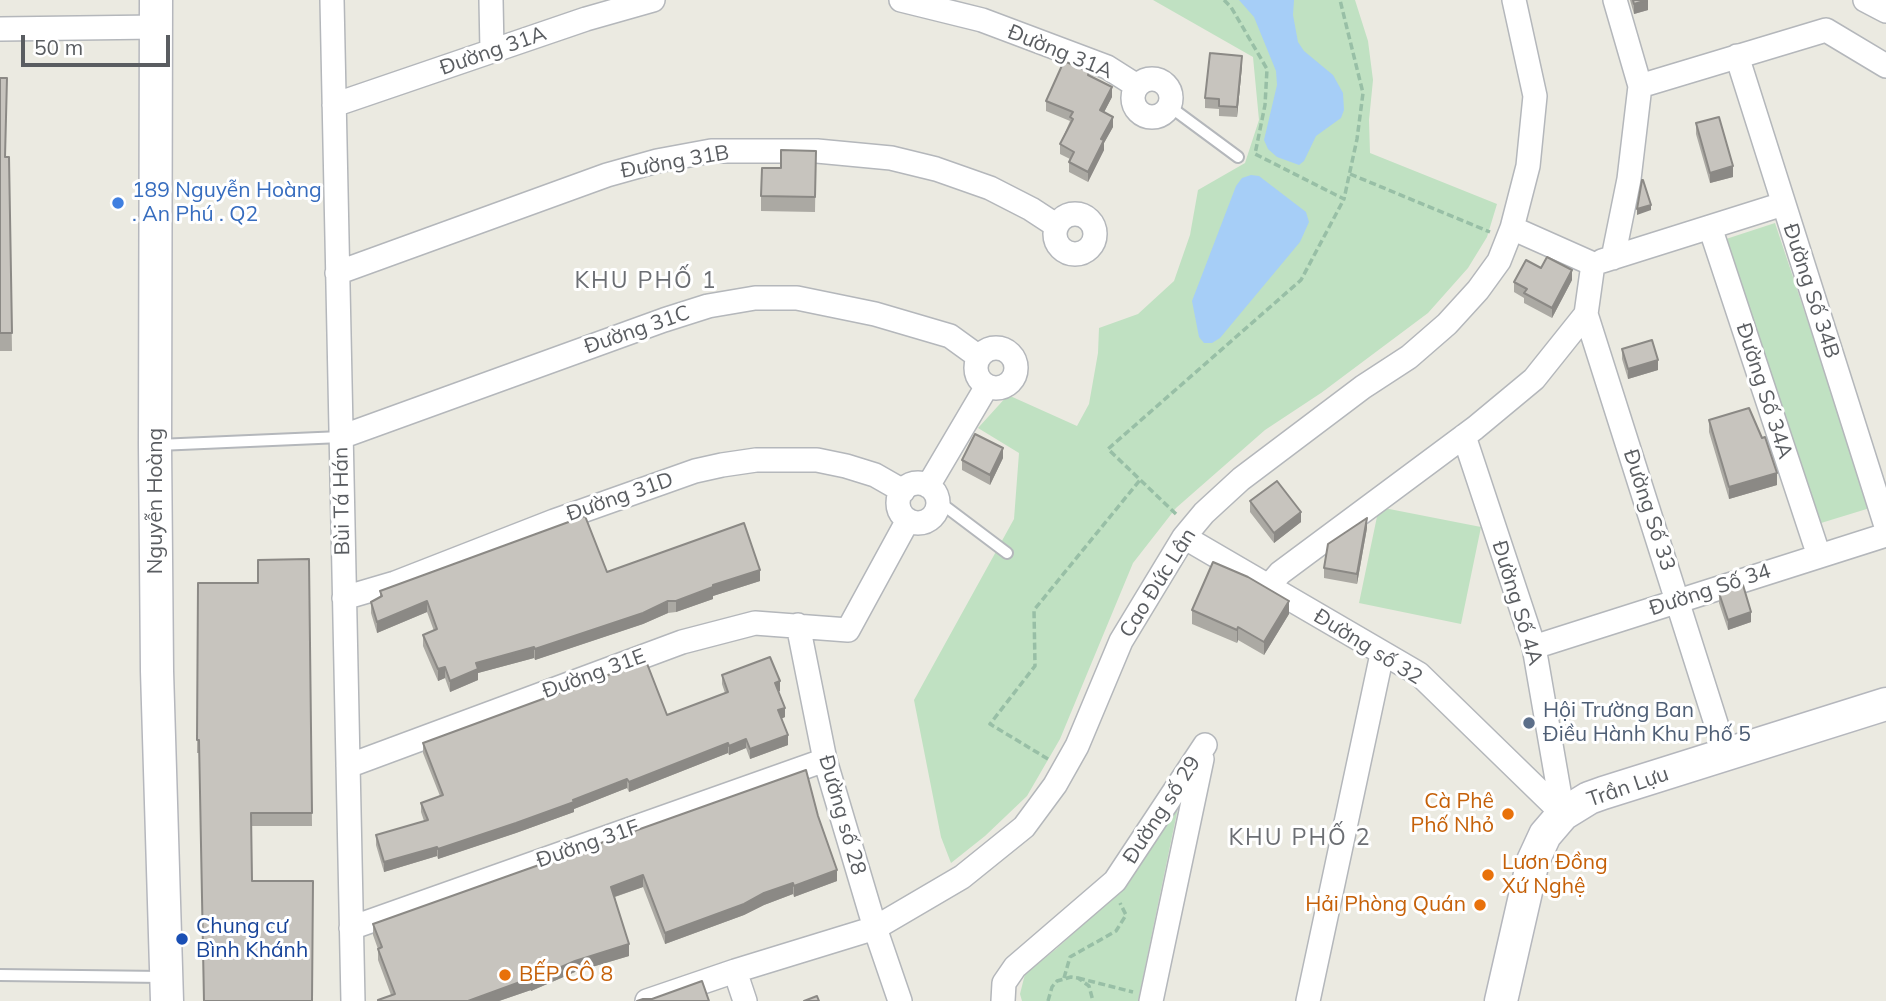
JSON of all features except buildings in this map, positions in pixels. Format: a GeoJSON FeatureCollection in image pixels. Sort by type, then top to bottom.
{"type":"FeatureCollection","features":[{"type":"Feature","properties":{"kind":"street","name":"Bùi Tá Hán"},"geometry":{"type":"LineString","coordinates":[[332,0],[353,1001]]}},
{"type":"Feature","properties":{"kind":"street"},"geometry":{"type":"LineString","coordinates":[[491,0],[492,51]]}},
{"type":"Feature","properties":{"kind":"street","name":"Đường 31A"},"geometry":{"type":"LineString","coordinates":[[334,105],[586,19],[651,0]]}},
{"type":"Feature","properties":{"kind":"street","name":"Đường 31A"},"geometry":{"type":"LineString","coordinates":[[901,0],[960,7],[982,20],[1107,67],[1137,86],[1153,79],[1164,83],[1171,94],[1169,106]]}},
{"type":"Feature","properties":{"kind":"street","name":"Cao Đức Lân"},"geometry":{"type":"LineString","coordinates":[[647,1001],[875,928],[926,900],[996,851],[1024,827],[1077,746],[1121,641],[1187,533],[1241,479],[1363,387],[1409,357],[1447,324],[1478,290],[1499,261],[1510,233],[1528,166],[1535,96],[1514,0]]}},
{"type":"Feature","properties":{"kind":"street"},"geometry":{"type":"LineString","coordinates":[[1615,0],[1640,86],[1826,30],[1886,66]]}},
{"type":"Feature","properties":{"kind":"street"},"geometry":{"type":"LineString","coordinates":[[1865,0],[1886,11]]}},
{"type":"Feature","properties":{"kind":"street"},"geometry":{"type":"LineString","coordinates":[[0,29],[157,13]]}},
{"type":"Feature","properties":{"kind":"street","name":"Nguyễn Hoàng"},"geometry":{"type":"LineString","coordinates":[[157,13],[157,671],[166,989]]}},
{"type":"Feature","properties":{"kind":"street","name":"Đường Số 34B"},"geometry":{"type":"LineString","coordinates":[[1737,56],[1886,526]]}},
{"type":"Feature","properties":{"kind":"street","name":"Đường Số 33"},"geometry":{"type":"LineString","coordinates":[[1640,86],[1629,179],[1586,314],[1726,755]]}},
{"type":"Feature","properties":{"kind":"street","name":"Đường 31B"},"geometry":{"type":"LineString","coordinates":[[337,273],[607,175],[711,151],[817,151],[891,158],[936,169],[990,188],[1057,226]]}},
{"type":"Feature","properties":{"kind":"street"},"geometry":{"type":"LineString","coordinates":[[1510,233],[1603,261],[1783,204]]}},
{"type":"Feature","properties":{"kind":"street","name":"Đường Số 34A"},"geometry":{"type":"LineString","coordinates":[[1710,227],[1819,556]]}},
{"type":"Feature","properties":{"kind":"street","name":"Đường 31C"},"geometry":{"type":"LineString","coordinates":[[341,437],[664,320],[708,306],[755,298],[797,298],[922,326],[950,336],[979,357]]}},
{"type":"Feature","properties":{"kind":"street"},"geometry":{"type":"LineString","coordinates":[[1268,587],[1280,573],[1464,436],[1534,379],[1586,314]]}},
{"type":"Feature","properties":{"kind":"street"},"geometry":{"type":"LineString","coordinates":[[1002,348],[1008,351],[1016,362],[1016,375],[1012,382],[1000,388],[987,386],[981,382],[976,370],[979,357],[989,349],[1002,348]]}},
{"type":"Feature","properties":{"kind":"street"},"geometry":{"type":"LineString","coordinates":[[933,494],[987,386]]}},
{"type":"Feature","properties":{"kind":"street","name":"Đường Số 4A"},"geometry":{"type":"LineString","coordinates":[[1464,436],[1534,646],[1563,814]]}},
{"type":"Feature","properties":{"kind":"street","name":"Đường 31D"},"geometry":{"type":"LineString","coordinates":[[344,598],[396,583],[554,521],[695,471],[722,465],[756,460],[817,460],[875,475],[903,491]]}},
{"type":"Feature","properties":{"kind":"street"},"geometry":{"type":"LineString","coordinates":[[915,484],[933,494],[938,507],[932,518],[920,523],[908,520],[900,510],[903,491],[915,484]]}},
{"type":"Feature","properties":{"kind":"street","name":"Đường 31E"},"geometry":{"type":"LineString","coordinates":[[348,766],[682,642],[755,623],[848,630],[908,520]]}},
{"type":"Feature","properties":{"kind":"street","name":"Đường số 32"},"geometry":{"type":"LineString","coordinates":[[1187,533],[1268,587],[1419,674],[1563,814]]}},
{"type":"Feature","properties":{"kind":"street","name":"Đường Số 34"},"geometry":{"type":"LineString","coordinates":[[1534,646],[1886,535]]}},
{"type":"Feature","properties":{"kind":"street","name":"Đường số 28"},"geometry":{"type":"LineString","coordinates":[[798,625],[825,760],[875,928],[900,1001]]}},
{"type":"Feature","properties":{"kind":"street"},"geometry":{"type":"LineString","coordinates":[[1308,1001],[1382,654]]}},
{"type":"Feature","properties":{"kind":"street","name":"Trần Lựu"},"geometry":{"type":"LineString","coordinates":[[1501,1001],[1533,861],[1545,835],[1563,814],[1589,798],[1886,704]]}},
{"type":"Feature","properties":{"kind":"street","name":"Đường số 29"},"geometry":{"type":"LineString","coordinates":[[1003,1001],[1004,983],[1016,967],[1110,886],[1205,746],[1152,999]]}},
{"type":"Feature","properties":{"kind":"street","name":"Đường 31F"},"geometry":{"type":"LineString","coordinates":[[351,928],[825,760]]}},
{"type":"Feature","properties":{"kind":"street"},"geometry":{"type":"LineString","coordinates":[[734,971],[745,1001]]}},
{"type":"Feature","properties":{"kind":"lane"},"geometry":{"type":"LineString","coordinates":[[1169,106],[1238,157]]}},
{"type":"Feature","properties":{"kind":"lane"},"geometry":{"type":"LineString","coordinates":[[155,445],[341,437]]}},
{"type":"Feature","properties":{"kind":"lane"},"geometry":{"type":"LineString","coordinates":[[933,494],[1007,553]]}},
{"type":"Feature","properties":{"kind":"lane"},"geometry":{"type":"LineString","coordinates":[[0,975],[166,989]]}},
{"type":"Feature","properties":{"kind":"path"},"geometry":{"type":"LineString","coordinates":[[1224,0],[1231,7],[1266,69],[1265,105],[1255,154],[1344,200]]}},
{"type":"Feature","properties":{"kind":"path"},"geometry":{"type":"LineString","coordinates":[[1187,533],[1108,449],[1301,280],[1344,200],[1363,93],[1340,0]]}},
{"type":"Feature","properties":{"kind":"path"},"geometry":{"type":"LineString","coordinates":[[1349,174],[1510,233]]}},
{"type":"Feature","properties":{"kind":"path"},"geometry":{"type":"LineString","coordinates":[[1064,769],[990,724],[1035,666],[1034,610],[1140,480]]}},
{"type":"Feature","properties":{"kind":"path"},"geometry":{"type":"LineString","coordinates":[[1064,978],[1070,957],[1116,931],[1126,915],[1110,886]]}},
{"type":"Feature","properties":{"kind":"path"},"geometry":{"type":"LineString","coordinates":[[1048,1001],[1052,987],[1064,978],[1096,982],[1152,999]]}},
{"type":"Feature","properties":{"kind":"path"},"geometry":{"type":"LineString","coordinates":[[1079,978],[1089,986],[1093,999]]}},
{"type":"Feature","properties":{"kind":"path"},"geometry":{"type":"LineString","coordinates":[[1093,999],[1096,982]]}},
{"type":"Feature","properties":{"kind":"green space"},"geometry":{"type":"Polygon","coordinates":[[[1153,0],[1355,0],[1368,41],[1373,80],[1369,120],[1370,153],[1497,204],[1487,237],[1468,268],[1428,313],[1321,393],[1265,430],[1176,508],[1133,563],[1060,739],[1027,796],[985,836],[951,863],[941,837],[914,700],[1014,519],[1019,453],[978,428],[1008,395],[1077,426],[1089,404],[1098,353],[1099,328],[1138,314],[1174,281],[1190,235],[1198,190],[1245,163],[1259,120],[1253,57],[1153,0]]]}},
{"type":"Feature","properties":{"kind":"green space"},"geometry":{"type":"Polygon","coordinates":[[[1775,223],[1870,508],[1821,523],[1726,239],[1775,223]]]}},
{"type":"Feature","properties":{"kind":"green space"},"geometry":{"type":"Polygon","coordinates":[[[1379,507],[1481,527],[1461,624],[1359,603],[1379,507]]]}},
{"type":"Feature","properties":{"kind":"green space"},"geometry":{"type":"Polygon","coordinates":[[[1180,798],[1138,1001],[1022,1001],[1020,994],[1025,974],[1129,883],[1180,798]]]}},
{"type":"Feature","properties":{"kind":"water"},"geometry":{"type":"Polygon","coordinates":[[[1239,0],[1294,0],[1293,15],[1298,42],[1304,51],[1333,75],[1343,93],[1344,110],[1341,118],[1316,136],[1304,161],[1299,165],[1277,157],[1268,149],[1264,140],[1277,85],[1276,71],[1254,17],[1239,0]]]}},
{"type":"Feature","properties":{"kind":"water"},"geometry":{"type":"Polygon","coordinates":[[[1259,176],[1306,212],[1309,222],[1300,242],[1220,338],[1212,343],[1204,343],[1199,337],[1192,301],[1236,186],[1242,178],[1259,176]]]}},
{"type":"Feature","properties":{"kind":"place","name":"189 Nguyễn Hoàng . An Phú . Q2"},"geometry":{"type":"Point","coordinates":[118,203]}},
{"type":"Feature","properties":{"kind":"place","name":"Hội Trường Ban Điều Hành Khu Phố 5"},"geometry":{"type":"Point","coordinates":[1529,723]}},
{"type":"Feature","properties":{"kind":"place","name":"Cà Phê Phố Nhỏ"},"geometry":{"type":"Point","coordinates":[1508,814]}},
{"type":"Feature","properties":{"kind":"place","name":"Lươn Đồng Xứ Nghệ"},"geometry":{"type":"Point","coordinates":[1488,875]}},
{"type":"Feature","properties":{"kind":"place","name":"Hải Phòng Quán"},"geometry":{"type":"Point","coordinates":[1480,905]}},
{"type":"Feature","properties":{"kind":"place","name":"Chung cư Bình Khánh"},"geometry":{"type":"Point","coordinates":[182,939]}},
{"type":"Feature","properties":{"kind":"place","name":"BẾP CÔ 8"},"geometry":{"type":"Point","coordinates":[505,975]}},
{"type":"Feature","properties":{"kind":"district","name":"KHU PHỐ 1"},"geometry":{"type":"Point","coordinates":[646,281]}},
{"type":"Feature","properties":{"kind":"district","name":"KHU PHỐ 2"},"geometry":{"type":"Point","coordinates":[1300,838]}}]}
